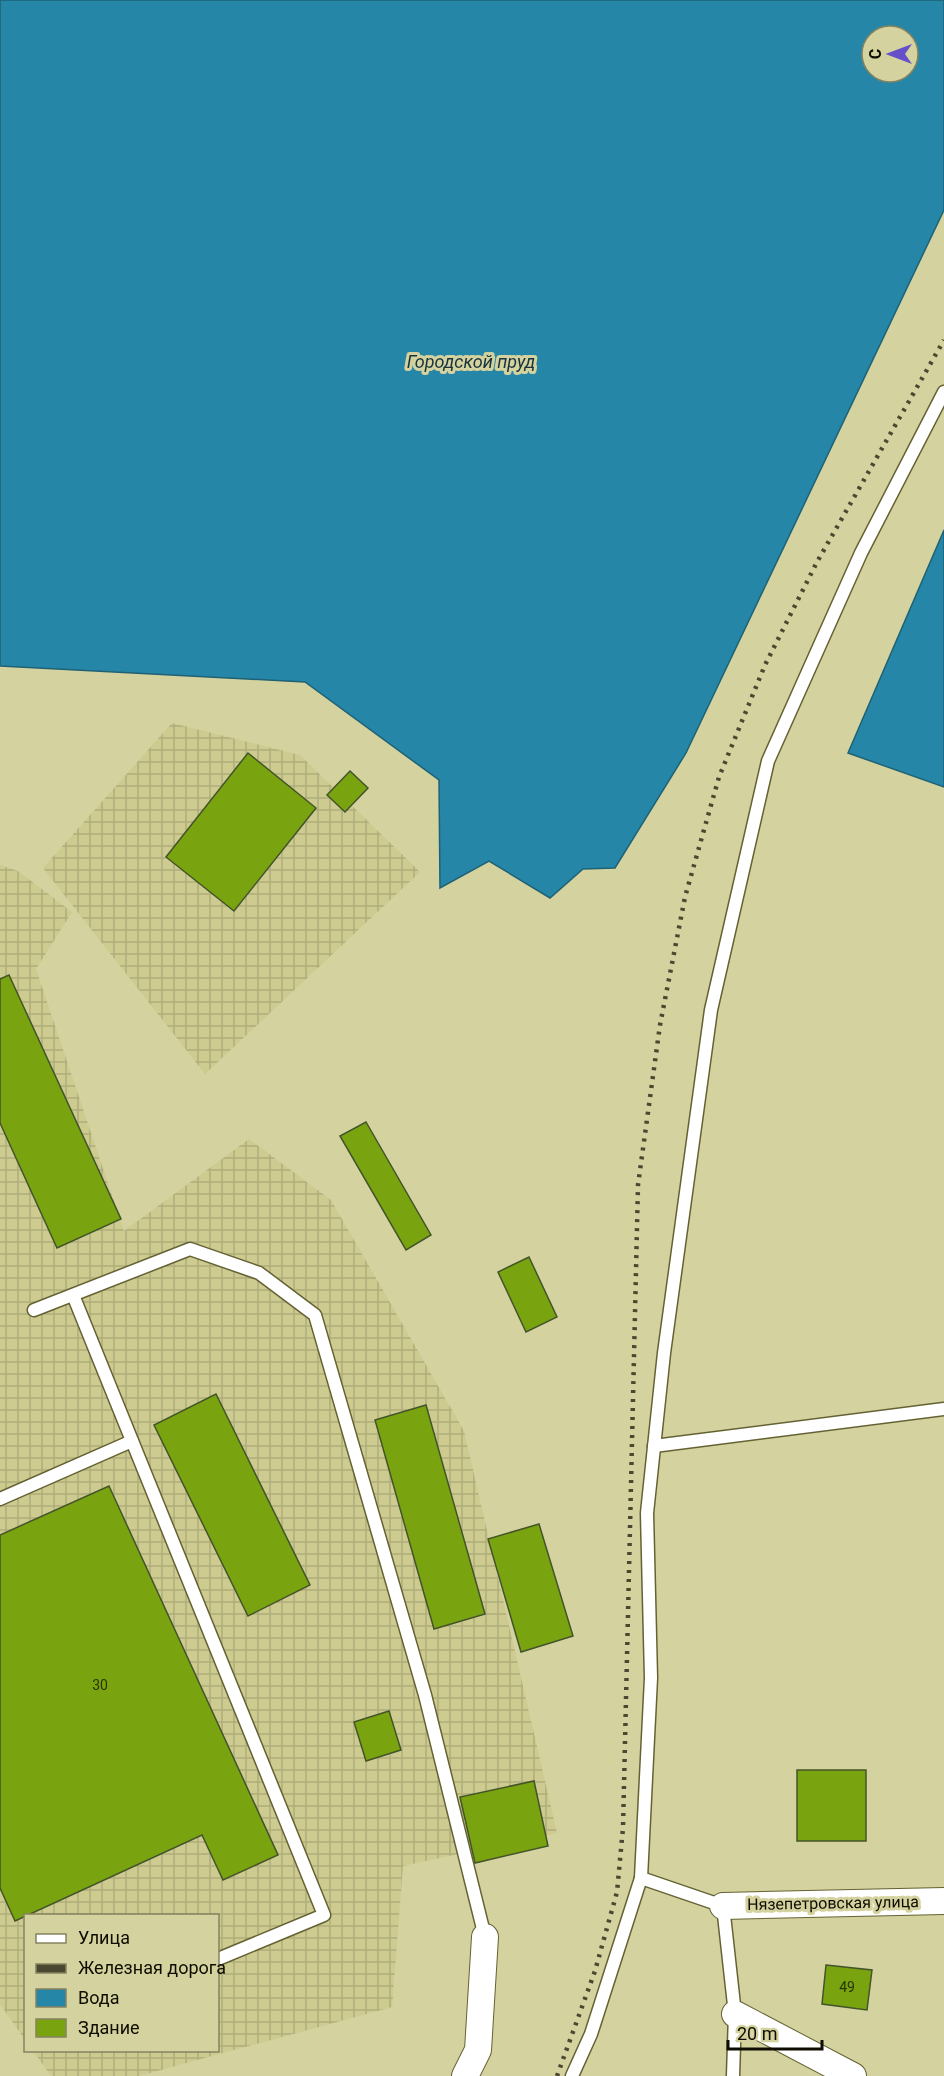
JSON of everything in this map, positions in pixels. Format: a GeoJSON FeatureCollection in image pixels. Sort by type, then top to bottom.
{"type":"FeatureCollection","features":[{"type":"Feature","properties":{"kind":"street","name":"Нязепетровская улица"},"geometry":{"type":"LineString","coordinates":[[723,1906],[944,1901]]}},
{"type":"Feature","properties":{"kind":"street"},"geometry":{"type":"LineString","coordinates":[[465,2076],[478,2050],[485,1937]]}},
{"type":"Feature","properties":{"kind":"street"},"geometry":{"type":"LineString","coordinates":[[735,2014],[853,2076]]}},
{"type":"Feature","properties":{"kind":"lane"},"geometry":{"type":"LineString","coordinates":[[572,2076],[591,2034],[641,1878],[651,1678],[647,1513],[664,1353],[711,1010],[768,761],[861,553],[944,392]]}},
{"type":"Feature","properties":{"kind":"lane"},"geometry":{"type":"LineString","coordinates":[[34,1310],[190,1249],[259,1273],[315,1315],[424,1695],[485,1937]]}},
{"type":"Feature","properties":{"kind":"lane"},"geometry":{"type":"LineString","coordinates":[[73,1295],[324,1915],[219,1959]]}},
{"type":"Feature","properties":{"kind":"lane"},"geometry":{"type":"LineString","coordinates":[[654,1446],[944,1409]]}},
{"type":"Feature","properties":{"kind":"lane"},"geometry":{"type":"LineString","coordinates":[[0,1499],[132,1441]]}},
{"type":"Feature","properties":{"kind":"lane"},"geometry":{"type":"LineString","coordinates":[[641,1878],[723,1906],[735,2014],[733,2076]]}},
{"type":"Feature","properties":{"kind":"shaded area"},"geometry":{"type":"Polygon","coordinates":[[[172,723],[300,755],[420,872],[205,1074],[43,868],[172,723]]]}},
{"type":"Feature","properties":{"kind":"shaded area"},"geometry":{"type":"Polygon","coordinates":[[[0,865],[18,871],[72,912],[36,969],[124,1231],[249,1139],[331,1200],[464,1431],[557,1833],[403,1866],[392,2007],[139,2076],[51,2076],[34,2052],[219,2052],[219,1914],[24,1914],[24,2039],[0,2004],[0,865]]]}},
{"type":"Feature","properties":{"kind":"water","name":"Городской пруд"},"geometry":{"type":"Polygon","coordinates":[[[0,0],[944,0],[944,210],[686,753],[615,868],[583,869],[550,898],[489,861],[440,888],[439,780],[305,682],[0,666],[0,0]]]}},
{"type":"Feature","properties":{"kind":"water"},"geometry":{"type":"Polygon","coordinates":[[[944,530],[944,787],[848,753],[944,530]]]}},
{"type":"Feature","properties":{"kind":"building"},"geometry":{"type":"Polygon","coordinates":[[[248,753],[316,808],[234,911],[166,857],[248,753]]]}},
{"type":"Feature","properties":{"kind":"building"},"geometry":{"type":"Polygon","coordinates":[[[350,771],[368,788],[345,812],[327,795],[350,771]]]}},
{"type":"Feature","properties":{"kind":"building"},"geometry":{"type":"Polygon","coordinates":[[[9,975],[121,1219],[57,1248],[0,1123],[0,979],[9,975]]]}},
{"type":"Feature","properties":{"kind":"building"},"geometry":{"type":"Polygon","coordinates":[[[366,1122],[431,1235],[406,1250],[340,1136],[366,1122]]]}},
{"type":"Feature","properties":{"kind":"building"},"geometry":{"type":"Polygon","coordinates":[[[529,1257],[557,1317],[526,1332],[498,1272],[529,1257]]]}},
{"type":"Feature","properties":{"kind":"building"},"geometry":{"type":"Polygon","coordinates":[[[216,1394],[310,1585],[248,1616],[154,1425],[216,1394]]]}},
{"type":"Feature","properties":{"kind":"building"},"geometry":{"type":"Polygon","coordinates":[[[426,1405],[485,1614],[434,1629],[375,1420],[426,1405]]]}},
{"type":"Feature","properties":{"kind":"building"},"geometry":{"type":"Polygon","coordinates":[[[109,1486],[278,1855],[223,1880],[202,1835],[30,1914],[24,1914],[24,1917],[15,1921],[0,1888],[0,1535],[109,1486]]]}},
{"type":"Feature","properties":{"kind":"building"},"geometry":{"type":"Polygon","coordinates":[[[539,1524],[573,1636],[521,1652],[488,1539],[539,1524]]]}},
{"type":"Feature","properties":{"kind":"building"},"geometry":{"type":"Polygon","coordinates":[[[389,1711],[401,1750],[366,1761],[354,1722],[389,1711]]]}},
{"type":"Feature","properties":{"kind":"building"},"geometry":{"type":"Polygon","coordinates":[[[797,1770],[866,1770],[866,1841],[797,1841],[797,1770]]]}},
{"type":"Feature","properties":{"kind":"building"},"geometry":{"type":"Polygon","coordinates":[[[534,1781],[548,1846],[475,1863],[460,1797],[534,1781]]]}},
{"type":"Feature","properties":{"kind":"building"},"geometry":{"type":"Polygon","coordinates":[[[826,1965],[872,1970],[867,2010],[822,2004],[826,1965]]]}},
{"type":"Feature","properties":{"kind":"railway"},"geometry":{"type":"LineString","coordinates":[[557,2076],[595,1971],[617,1892],[623,1828],[638,1185],[660,1025],[685,897],[719,777],[765,665],[817,562],[944,340]]}}]}
